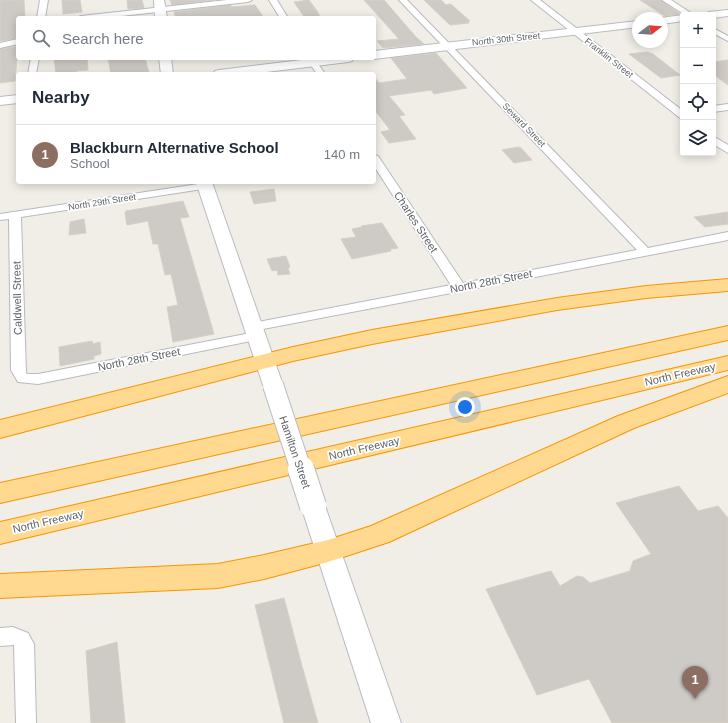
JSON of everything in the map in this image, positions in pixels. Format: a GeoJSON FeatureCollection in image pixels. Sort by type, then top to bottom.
{"type":"FeatureCollection","features":[{"type":"Feature","properties":{"kind":"highway"},"geometry":{"type":"LineString","coordinates":[[0,429],[303,351],[372,337],[557,304],[646,292],[728,285]]}},
{"type":"Feature","properties":{"kind":"highway"},"geometry":{"type":"LineString","coordinates":[[0,492],[728,332]]}},
{"type":"Feature","properties":{"kind":"highway","name":"North Freeway"},"geometry":{"type":"LineString","coordinates":[[0,533],[728,363]]}},
{"type":"Feature","properties":{"kind":"highway"},"geometry":{"type":"LineString","coordinates":[[0,586],[218,576],[264,567],[328,551],[375,535],[626,422],[728,384]]}},
{"type":"Feature","properties":{"kind":"main road"},"geometry":{"type":"LineString","coordinates":[[716,14],[728,13]]}},
{"type":"Feature","properties":{"kind":"main road"},"geometry":{"type":"LineString","coordinates":[[668,20],[680,18]]}},
{"type":"Feature","properties":{"kind":"main road","name":"North 30th Street"},"geometry":{"type":"LineString","coordinates":[[376,55],[632,25]]}},
{"type":"Feature","properties":{"kind":"main road"},"geometry":{"type":"LineString","coordinates":[[165,60],[167,72]]}},
{"type":"Feature","properties":{"kind":"main road"},"geometry":{"type":"LineString","coordinates":[[232,72],[312,60]]}},
{"type":"Feature","properties":{"kind":"main road"},"geometry":{"type":"LineString","coordinates":[[0,101],[16,99]]}},
{"type":"Feature","properties":{"kind":"main road","name":"Hamilton Street"},"geometry":{"type":"LineString","coordinates":[[204,184],[255,331],[386,723]]}},
{"type":"Feature","properties":{"kind":"street"},"geometry":{"type":"LineString","coordinates":[[41,16],[44,0]]}},
{"type":"Feature","properties":{"kind":"street"},"geometry":{"type":"LineString","coordinates":[[99,16],[248,0]]}},
{"type":"Feature","properties":{"kind":"street"},"geometry":{"type":"LineString","coordinates":[[273,0],[283,16]]}},
{"type":"Feature","properties":{"kind":"street","name":"Seward Street"},"geometry":{"type":"LineString","coordinates":[[403,0],[646,251]]}},
{"type":"Feature","properties":{"kind":"street","name":"Franklin Street"},"geometry":{"type":"LineString","coordinates":[[535,0],[680,112]]}},
{"type":"Feature","properties":{"kind":"street"},"geometry":{"type":"LineString","coordinates":[[666,0],[685,12]]}},
{"type":"Feature","properties":{"kind":"street"},"geometry":{"type":"LineString","coordinates":[[716,32],[728,39]]}},
{"type":"Feature","properties":{"kind":"street"},"geometry":{"type":"LineString","coordinates":[[0,46],[16,42]]}},
{"type":"Feature","properties":{"kind":"street"},"geometry":{"type":"LineString","coordinates":[[32,72],[35,60]]}},
{"type":"Feature","properties":{"kind":"street"},"geometry":{"type":"LineString","coordinates":[[312,60],[320,72]]}},
{"type":"Feature","properties":{"kind":"street"},"geometry":{"type":"LineString","coordinates":[[716,109],[728,107]]}},
{"type":"Feature","properties":{"kind":"street"},"geometry":{"type":"LineString","coordinates":[[716,141],[728,150]]}},
{"type":"Feature","properties":{"kind":"street","name":"Charles Street"},"geometry":{"type":"LineString","coordinates":[[376,161],[459,287]]}},
{"type":"Feature","properties":{"kind":"street","name":"North 29th Street"},"geometry":{"type":"LineString","coordinates":[[0,217],[204,184]]}},
{"type":"Feature","properties":{"kind":"street","name":"Caldwell Street"},"geometry":{"type":"LineString","coordinates":[[15,215],[18,370],[19,374],[23,378]]}},
{"type":"Feature","properties":{"kind":"street","name":"North 28th Street"},"geometry":{"type":"LineString","coordinates":[[23,378],[38,379],[459,287],[728,236]]}},
{"type":"Feature","properties":{"kind":"street"},"geometry":{"type":"LineString","coordinates":[[0,637],[13,636],[21,639],[25,649],[26,723]]}},
{"type":"Feature","properties":{"kind":"building"},"geometry":{"type":"Polygon","coordinates":[[[0,0],[24,0],[25,16],[16,16],[16,38],[0,41],[0,0]]]}},
{"type":"Feature","properties":{"kind":"building"},"geometry":{"type":"Polygon","coordinates":[[[62,0],[80,0],[82,12],[63,14],[62,0]]]}},
{"type":"Feature","properties":{"kind":"building"},"geometry":{"type":"Polygon","coordinates":[[[127,0],[142,0],[144,8],[128,9],[127,0]]]}},
{"type":"Feature","properties":{"kind":"building"},"geometry":{"type":"Polygon","coordinates":[[[170,0],[213,0],[172,5],[170,0]]]}},
{"type":"Feature","properties":{"kind":"building"},"geometry":{"type":"Polygon","coordinates":[[[309,0],[320,16],[304,16],[294,2],[309,0]]]}},
{"type":"Feature","properties":{"kind":"building"},"geometry":{"type":"Polygon","coordinates":[[[364,0],[384,0],[416,37],[424,44],[383,48],[377,41],[399,39],[364,0]]]}},
{"type":"Feature","properties":{"kind":"building"},"geometry":{"type":"Polygon","coordinates":[[[424,0],[441,0],[446,5],[450,4],[470,21],[467,22],[469,23],[450,25],[424,0]]]}},
{"type":"Feature","properties":{"kind":"building"},"geometry":{"type":"Polygon","coordinates":[[[640,0],[661,0],[680,14],[668,16],[668,12],[659,12],[640,0]]]}},
{"type":"Feature","properties":{"kind":"building"},"geometry":{"type":"Polygon","coordinates":[[[231,5],[231,7],[255,5],[263,16],[175,16],[174,12],[231,5]]]}},
{"type":"Feature","properties":{"kind":"building"},"geometry":{"type":"Polygon","coordinates":[[[16,46],[15,81],[0,83],[0,49],[16,46]]]}},
{"type":"Feature","properties":{"kind":"building"},"geometry":{"type":"Polygon","coordinates":[[[647,52],[653,54],[680,75],[661,78],[629,54],[647,52]]]}},
{"type":"Feature","properties":{"kind":"building"},"geometry":{"type":"Polygon","coordinates":[[[436,53],[467,88],[434,94],[431,90],[389,96],[405,115],[399,116],[416,139],[389,143],[381,132],[390,130],[376,112],[376,79],[379,83],[407,79],[391,58],[436,53]]]}},
{"type":"Feature","properties":{"kind":"building"},"geometry":{"type":"Polygon","coordinates":[[[54,60],[87,60],[88,70],[76,72],[56,72],[54,60]]]}},
{"type":"Feature","properties":{"kind":"building"},"geometry":{"type":"Polygon","coordinates":[[[108,60],[146,60],[149,72],[111,72],[108,60]]]}},
{"type":"Feature","properties":{"kind":"building"},"geometry":{"type":"Polygon","coordinates":[[[728,60],[728,85],[716,76],[716,62],[728,60]]]}},
{"type":"Feature","properties":{"kind":"building"},"geometry":{"type":"Polygon","coordinates":[[[518,147],[521,148],[532,160],[514,163],[502,150],[518,147]]]}},
{"type":"Feature","properties":{"kind":"building"},"geometry":{"type":"Polygon","coordinates":[[[274,189],[276,201],[254,204],[250,192],[274,189]]]}},
{"type":"Feature","properties":{"kind":"building"},"geometry":{"type":"Polygon","coordinates":[[[183,201],[189,217],[180,218],[214,334],[173,342],[167,307],[178,305],[171,274],[165,275],[158,244],[153,244],[148,221],[127,225],[125,213],[126,211],[183,201]]]}},
{"type":"Feature","properties":{"kind":"building"},"geometry":{"type":"Polygon","coordinates":[[[728,212],[728,224],[705,227],[694,217],[728,212]]]}},
{"type":"Feature","properties":{"kind":"building"},"geometry":{"type":"Polygon","coordinates":[[[84,219],[86,233],[69,235],[70,222],[84,219]]]}},
{"type":"Feature","properties":{"kind":"building"},"geometry":{"type":"Polygon","coordinates":[[[382,223],[398,248],[390,249],[391,251],[352,259],[341,239],[356,237],[352,229],[382,223]]]}},
{"type":"Feature","properties":{"kind":"building"},"geometry":{"type":"Polygon","coordinates":[[[286,256],[290,267],[288,268],[290,274],[278,275],[277,270],[272,271],[267,259],[286,256]]]}},
{"type":"Feature","properties":{"kind":"building"},"geometry":{"type":"Polygon","coordinates":[[[92,341],[93,344],[100,342],[101,354],[94,356],[94,359],[60,366],[59,347],[92,341]]]}},
{"type":"Feature","properties":{"kind":"building"},"geometry":{"type":"Polygon","coordinates":[[[679,486],[698,511],[718,506],[728,518],[728,723],[612,723],[589,679],[537,695],[486,589],[551,571],[560,586],[577,576],[583,577],[590,583],[630,571],[633,561],[651,554],[616,503],[679,486]]]}},
{"type":"Feature","properties":{"kind":"building"},"geometry":{"type":"Polygon","coordinates":[[[284,598],[318,723],[284,723],[255,605],[284,598]]]}},
{"type":"Feature","properties":{"kind":"building"},"geometry":{"type":"Polygon","coordinates":[[[117,642],[125,723],[91,723],[86,651],[117,642]]]}},
{"type":"Feature","properties":{"kind":"place","name":"Blackburn Alternative School"},"geometry":{"type":"Point","coordinates":[695,699]}}]}
